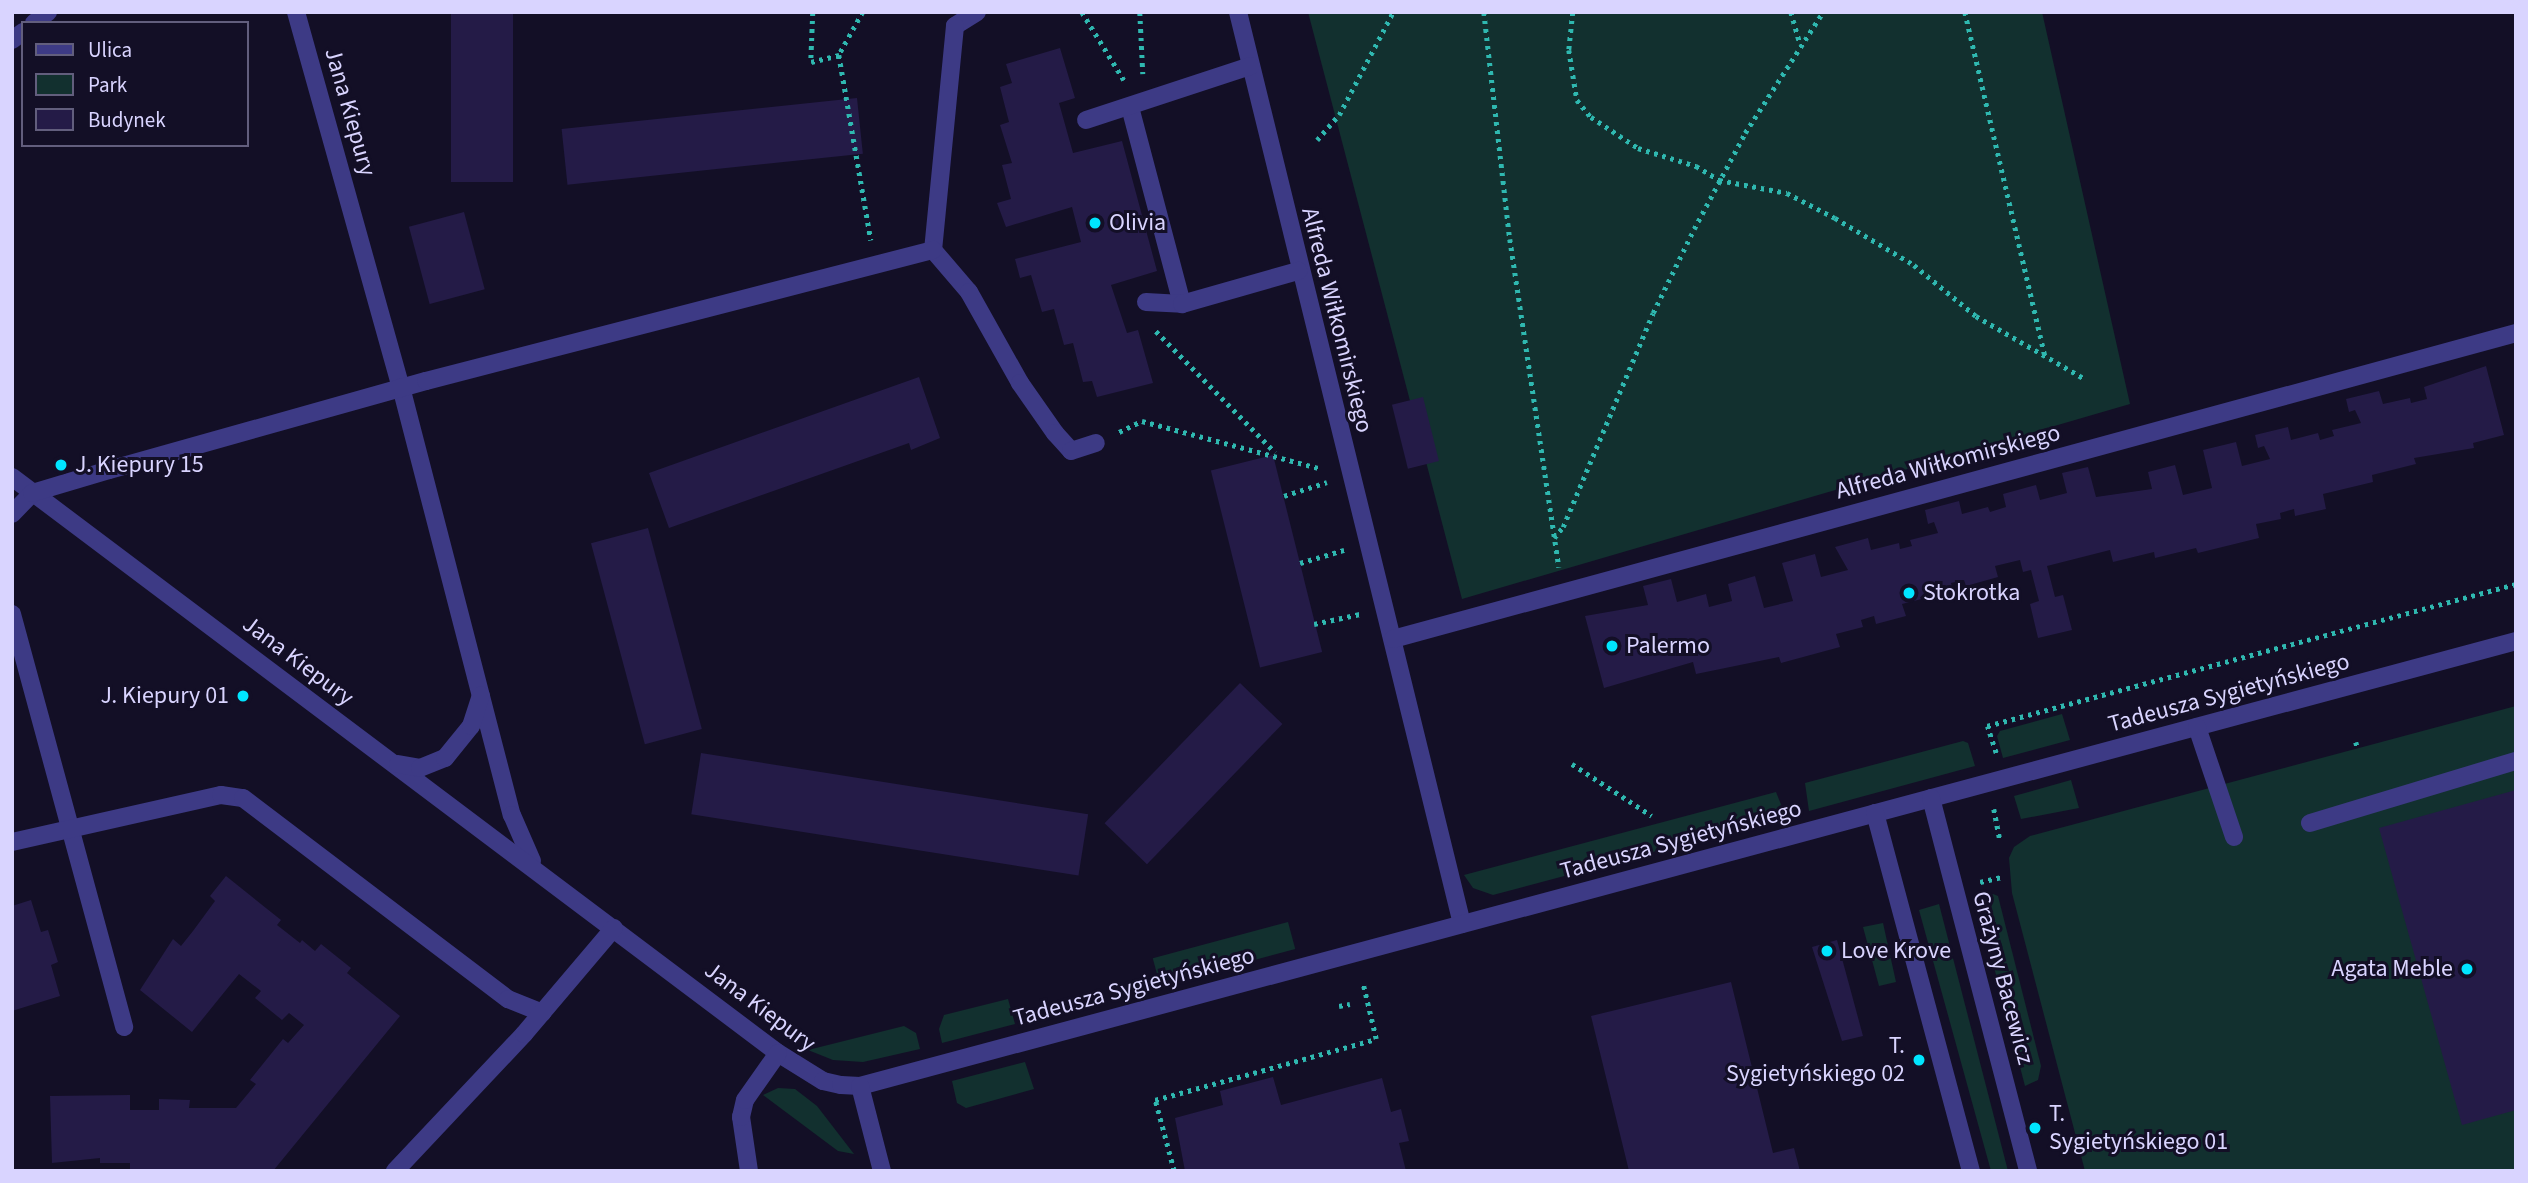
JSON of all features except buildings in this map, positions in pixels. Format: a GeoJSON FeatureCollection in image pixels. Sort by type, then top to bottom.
{"type":"FeatureCollection","features":[{"type":"Feature","properties":{"kind":"street","name":"Jana Kiepury"},"geometry":{"type":"LineString","coordinates":[[296,12],[401,387],[512,816],[536,868]]}},
{"type":"Feature","properties":{"kind":"street"},"geometry":{"type":"LineString","coordinates":[[977,12],[955,26],[933,250],[969,292],[1020,383],[1055,433],[1071,451],[1096,443]]}},
{"type":"Feature","properties":{"kind":"street","name":"Alfreda Wiłkomirskiego"},"geometry":{"type":"LineString","coordinates":[[1238,12],[1346,475],[1385,608],[1462,924]]}},
{"type":"Feature","properties":{"kind":"street"},"geometry":{"type":"LineString","coordinates":[[1086,120],[1250,66]]}},
{"type":"Feature","properties":{"kind":"street"},"geometry":{"type":"LineString","coordinates":[[1136,105],[1182,304]]}},
{"type":"Feature","properties":{"kind":"street"},"geometry":{"type":"LineString","coordinates":[[12,514],[32,492],[401,387],[933,250]]}},
{"type":"Feature","properties":{"kind":"street"},"geometry":{"type":"LineString","coordinates":[[1151,302],[1182,304],[1298,271]]}},
{"type":"Feature","properties":{"kind":"street","name":"Alfreda Wiłkomirskiego"},"geometry":{"type":"LineString","coordinates":[[1393,639],[2516,333]]}},
{"type":"Feature","properties":{"kind":"street","name":"Jana Kiepury"},"geometry":{"type":"LineString","coordinates":[[12,477],[536,868],[778,1053],[823,1081],[860,1086]]}},
{"type":"Feature","properties":{"kind":"street"},"geometry":{"type":"LineString","coordinates":[[12,614],[73,828],[124,1027]]}},
{"type":"Feature","properties":{"kind":"street","name":"Tadeusza Sygietyńskiego"},"geometry":{"type":"LineString","coordinates":[[860,1086],[2516,641]]}},
{"type":"Feature","properties":{"kind":"street"},"geometry":{"type":"LineString","coordinates":[[395,764],[420,768],[445,758],[471,726],[481,696]]}},
{"type":"Feature","properties":{"kind":"street"},"geometry":{"type":"LineString","coordinates":[[2197,727],[2234,837]]}},
{"type":"Feature","properties":{"kind":"street"},"geometry":{"type":"LineString","coordinates":[[2311,823],[2516,761]]}},
{"type":"Feature","properties":{"kind":"street"},"geometry":{"type":"LineString","coordinates":[[12,842],[221,795],[243,798],[508,999],[542,1013]]}},
{"type":"Feature","properties":{"kind":"street","name":"Grażyny Bacewicz"},"geometry":{"type":"LineString","coordinates":[[1931,798],[2028,1171]]}},
{"type":"Feature","properties":{"kind":"street"},"geometry":{"type":"LineString","coordinates":[[1875,813],[1970,1171]]}},
{"type":"Feature","properties":{"kind":"street"},"geometry":{"type":"LineString","coordinates":[[396,1171],[542,1013],[614,928]]}},
{"type":"Feature","properties":{"kind":"street"},"geometry":{"type":"LineString","coordinates":[[749,1171],[741,1136],[743,1109],[778,1053]]}},
{"type":"Feature","properties":{"kind":"street"},"geometry":{"type":"LineString","coordinates":[[860,1086],[883,1171]]}},
{"type":"Feature","properties":{"kind":"path"},"geometry":{"type":"LineString","coordinates":[[813,12],[811,62],[839,55]]}},
{"type":"Feature","properties":{"kind":"path"},"geometry":{"type":"LineString","coordinates":[[863,12],[839,55],[878,265]]}},
{"type":"Feature","properties":{"kind":"path"},"geometry":{"type":"LineString","coordinates":[[1082,12],[1128,85],[1136,105]]}},
{"type":"Feature","properties":{"kind":"path"},"geometry":{"type":"LineString","coordinates":[[1136,105],[1140,12]]}},
{"type":"Feature","properties":{"kind":"path"},"geometry":{"type":"LineString","coordinates":[[1317,140],[1339,115],[1393,12]]}},
{"type":"Feature","properties":{"kind":"path"},"geometry":{"type":"LineString","coordinates":[[1484,12],[1553,538],[1563,592]]}},
{"type":"Feature","properties":{"kind":"path"},"geometry":{"type":"LineString","coordinates":[[1573,12],[1569,50],[1577,100],[1591,117],[1637,148],[1696,166],[1720,180],[1787,193],[1835,218],[1914,265],[1976,316],[2085,379]]}},
{"type":"Feature","properties":{"kind":"path"},"geometry":{"type":"LineString","coordinates":[[1791,12],[1800,45]]}},
{"type":"Feature","properties":{"kind":"path"},"geometry":{"type":"LineString","coordinates":[[1553,538],[1563,527],[1611,419],[1653,313],[1720,180],[1800,45],[1823,12]]}},
{"type":"Feature","properties":{"kind":"path"},"geometry":{"type":"LineString","coordinates":[[1965,12],[2045,357]]}},
{"type":"Feature","properties":{"kind":"path"},"geometry":{"type":"LineString","coordinates":[[1151,302],[1155,330],[1276,453]]}},
{"type":"Feature","properties":{"kind":"path"},"geometry":{"type":"LineString","coordinates":[[1096,443],[1142,421],[1276,453],[1346,475]]}},
{"type":"Feature","properties":{"kind":"path"},"geometry":{"type":"LineString","coordinates":[[1284,496],[1346,475]]}},
{"type":"Feature","properties":{"kind":"path"},"geometry":{"type":"LineString","coordinates":[[1300,563],[1368,543]]}},
{"type":"Feature","properties":{"kind":"path"},"geometry":{"type":"LineString","coordinates":[[1987,726],[2516,584]]}},
{"type":"Feature","properties":{"kind":"path"},"geometry":{"type":"LineString","coordinates":[[1314,624],[1385,608]]}},
{"type":"Feature","properties":{"kind":"path"},"geometry":{"type":"LineString","coordinates":[[2357,741],[2358,750]]}},
{"type":"Feature","properties":{"kind":"path"},"geometry":{"type":"LineString","coordinates":[[1572,764],[1652,816]]}},
{"type":"Feature","properties":{"kind":"path"},"geometry":{"type":"LineString","coordinates":[[1993,804],[2000,839]]}},
{"type":"Feature","properties":{"kind":"path"},"geometry":{"type":"LineString","coordinates":[[1973,884],[2001,877]]}},
{"type":"Feature","properties":{"kind":"path"},"geometry":{"type":"LineString","coordinates":[[1174,1171],[1156,1100],[1376,1039],[1363,984]]}},
{"type":"Feature","properties":{"kind":"path"},"geometry":{"type":"LineString","coordinates":[[1339,1006],[1350,1004]]}},
{"type":"Feature","properties":{"kind":"green space"},"geometry":{"type":"Polygon","coordinates":[[[1308,12],[2042,12],[2130,404],[1462,599],[1308,12]]]}},
{"type":"Feature","properties":{"kind":"green space"},"geometry":{"type":"Polygon","coordinates":[[[2516,706],[2516,1171],[2085,1171],[2012,893],[2009,858],[2014,847],[2030,836],[2516,706]]]}},
{"type":"Feature","properties":{"kind":"green space"},"geometry":{"type":"Polygon","coordinates":[[[2062,714],[2070,740],[2003,758],[1997,736],[2000,731],[2062,714]]]}},
{"type":"Feature","properties":{"kind":"green space"},"geometry":{"type":"Polygon","coordinates":[[[1963,741],[1968,743],[1975,766],[1809,811],[1805,783],[1963,741]]]}},
{"type":"Feature","properties":{"kind":"green space"},"geometry":{"type":"Polygon","coordinates":[[[2071,780],[2079,808],[2021,819],[2014,796],[2071,780]]]}},
{"type":"Feature","properties":{"kind":"green space"},"geometry":{"type":"Polygon","coordinates":[[[1776,792],[1786,817],[1493,895],[1473,888],[1464,875],[1776,792]]]}},
{"type":"Feature","properties":{"kind":"green space"},"geometry":{"type":"Polygon","coordinates":[[[1993,894],[1998,896],[2041,1066],[2038,1080],[2025,1086],[1976,898],[1993,894]]]}},
{"type":"Feature","properties":{"kind":"green space"},"geometry":{"type":"Polygon","coordinates":[[[1939,904],[2008,1171],[1991,1171],[1919,910],[1939,904]]]}},
{"type":"Feature","properties":{"kind":"green space"},"geometry":{"type":"Polygon","coordinates":[[[1288,922],[1295,949],[1160,985],[1153,958],[1288,922]]]}},
{"type":"Feature","properties":{"kind":"green space"},"geometry":{"type":"Polygon","coordinates":[[[1883,923],[1896,982],[1879,986],[1863,927],[1883,923]]]}},
{"type":"Feature","properties":{"kind":"green space"},"geometry":{"type":"Polygon","coordinates":[[[1008,999],[1015,1024],[942,1043],[939,1029],[944,1015],[1008,999]]]}},
{"type":"Feature","properties":{"kind":"green space"},"geometry":{"type":"Polygon","coordinates":[[[904,1026],[916,1033],[920,1049],[863,1062],[833,1060],[808,1050],[904,1026]]]}},
{"type":"Feature","properties":{"kind":"green space"},"geometry":{"type":"Polygon","coordinates":[[[1025,1062],[1034,1089],[966,1108],[957,1103],[952,1081],[1025,1062]]]}},
{"type":"Feature","properties":{"kind":"green space"},"geometry":{"type":"Polygon","coordinates":[[[778,1088],[795,1089],[817,1106],[854,1154],[838,1151],[763,1095],[778,1088]]]}},
{"type":"Feature","properties":{"kind":"place","name":"Olivia"},"geometry":{"type":"Point","coordinates":[1095,223]}},
{"type":"Feature","properties":{"kind":"place","name":"J. Kiepury 15"},"geometry":{"type":"Point","coordinates":[61,465]}},
{"type":"Feature","properties":{"kind":"place","name":"Stokrotka"},"geometry":{"type":"Point","coordinates":[1909,593]}},
{"type":"Feature","properties":{"kind":"place","name":"Palermo"},"geometry":{"type":"Point","coordinates":[1612,646]}},
{"type":"Feature","properties":{"kind":"place","name":"J. Kiepury 01"},"geometry":{"type":"Point","coordinates":[243,696]}},
{"type":"Feature","properties":{"kind":"place","name":"Love Krove"},"geometry":{"type":"Point","coordinates":[1827,951]}},
{"type":"Feature","properties":{"kind":"place","name":"Agata Meble"},"geometry":{"type":"Point","coordinates":[2467,969]}},
{"type":"Feature","properties":{"kind":"place","name":"T. Sygietyńskiego 02"},"geometry":{"type":"Point","coordinates":[1919,1060]}},
{"type":"Feature","properties":{"kind":"place","name":"T. Sygietyńskiego 01"},"geometry":{"type":"Point","coordinates":[2035,1128]}}]}
